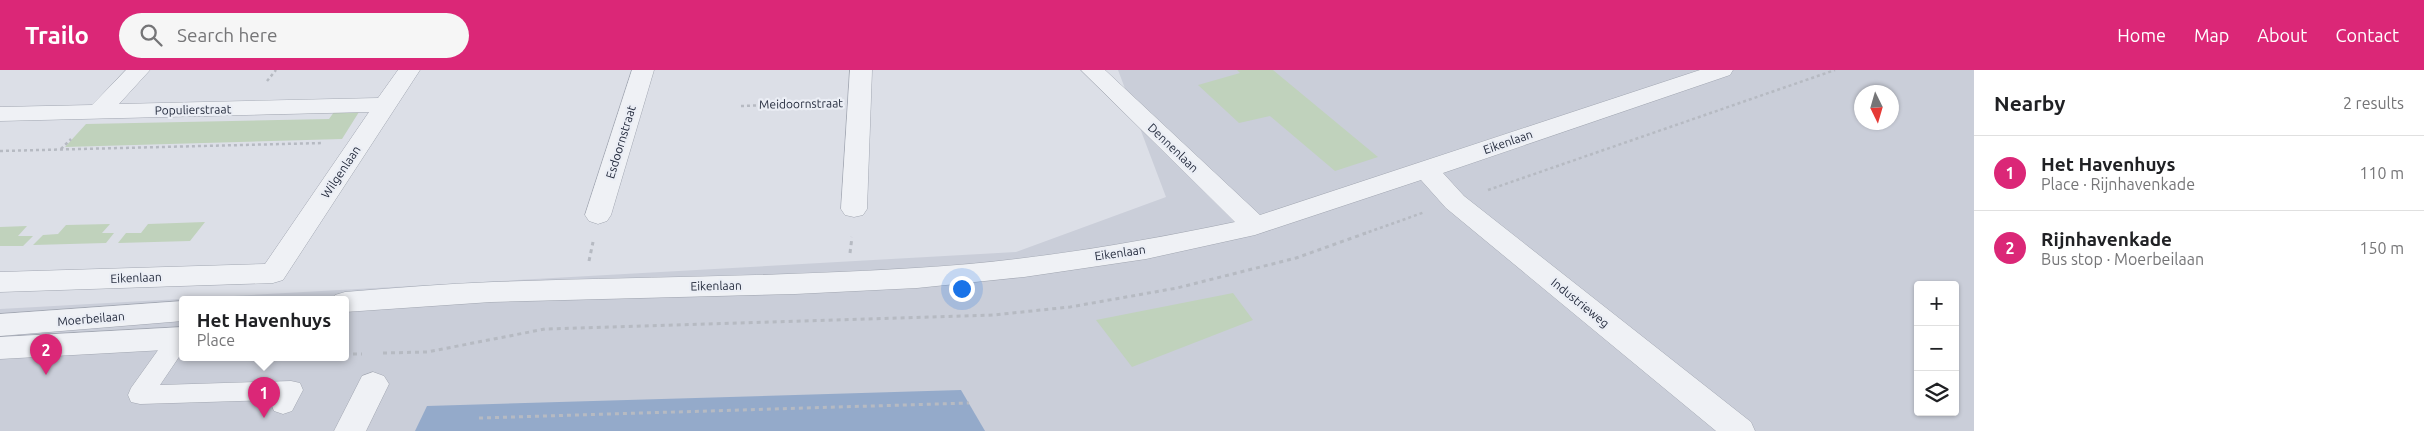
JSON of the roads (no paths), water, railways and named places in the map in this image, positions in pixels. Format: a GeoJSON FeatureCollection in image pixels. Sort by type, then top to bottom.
{"type":"FeatureCollection","features":[{"type":"Feature","properties":{"kind":"street"},"geometry":{"type":"LineString","coordinates":[[98,112],[140,70]]}},
{"type":"Feature","properties":{"kind":"street","name":"Wilgenlaan"},"geometry":{"type":"LineString","coordinates":[[273,273],[409,70]]}},
{"type":"Feature","properties":{"kind":"street","name":"Esdoornstraat"},"geometry":{"type":"LineString","coordinates":[[598,215],[643,70]]}},
{"type":"Feature","properties":{"kind":"street","name":"Meidoornstraat"},"geometry":{"type":"LineString","coordinates":[[854,208],[861,70]]}},
{"type":"Feature","properties":{"kind":"street","name":"Dennenlaan"},"geometry":{"type":"LineString","coordinates":[[1092,70],[1255,226]]}},
{"type":"Feature","properties":{"kind":"street","name":"Eikenlaan"},"geometry":{"type":"LineString","coordinates":[[352,303],[491,292],[795,284],[917,278],[1024,267],[1146,250],[1255,226],[1722,70]]}},
{"type":"Feature","properties":{"kind":"street","name":"Populierstraat"},"geometry":{"type":"LineString","coordinates":[[0,114],[385,105]]}},
{"type":"Feature","properties":{"kind":"street","name":"Industrieweg"},"geometry":{"type":"LineString","coordinates":[[1426,170],[1455,202],[1740,431]]}},
{"type":"Feature","properties":{"kind":"street","name":"Eikenlaan"},"geometry":{"type":"LineString","coordinates":[[0,282],[273,273]]}},
{"type":"Feature","properties":{"kind":"street","name":"Moerbeilaan"},"geometry":{"type":"LineString","coordinates":[[0,326],[179,329]]}},
{"type":"Feature","properties":{"kind":"street","name":"Moerbeilaan"},"geometry":{"type":"LineString","coordinates":[[0,348],[179,329]]}},
{"type":"Feature","properties":{"kind":"street"},"geometry":{"type":"LineString","coordinates":[[350,431],[373,384]]}},
{"type":"Feature","properties":{"kind":"lane"},"geometry":{"type":"LineString","coordinates":[[179,332],[140,395],[291,390],[283,404]]}},
{"type":"Feature","properties":{"kind":"water"},"geometry":{"type":"Polygon","coordinates":[[[961,390],[985,431],[415,431],[427,406],[961,390]]]}},
{"type":"Feature","properties":{"kind":"place","name":"Rijnhavenkade"},"geometry":{"type":"Point","coordinates":[46,375]}},
{"type":"Feature","properties":{"kind":"place","name":"Het Havenhuys"},"geometry":{"type":"Point","coordinates":[264,418]}}]}
